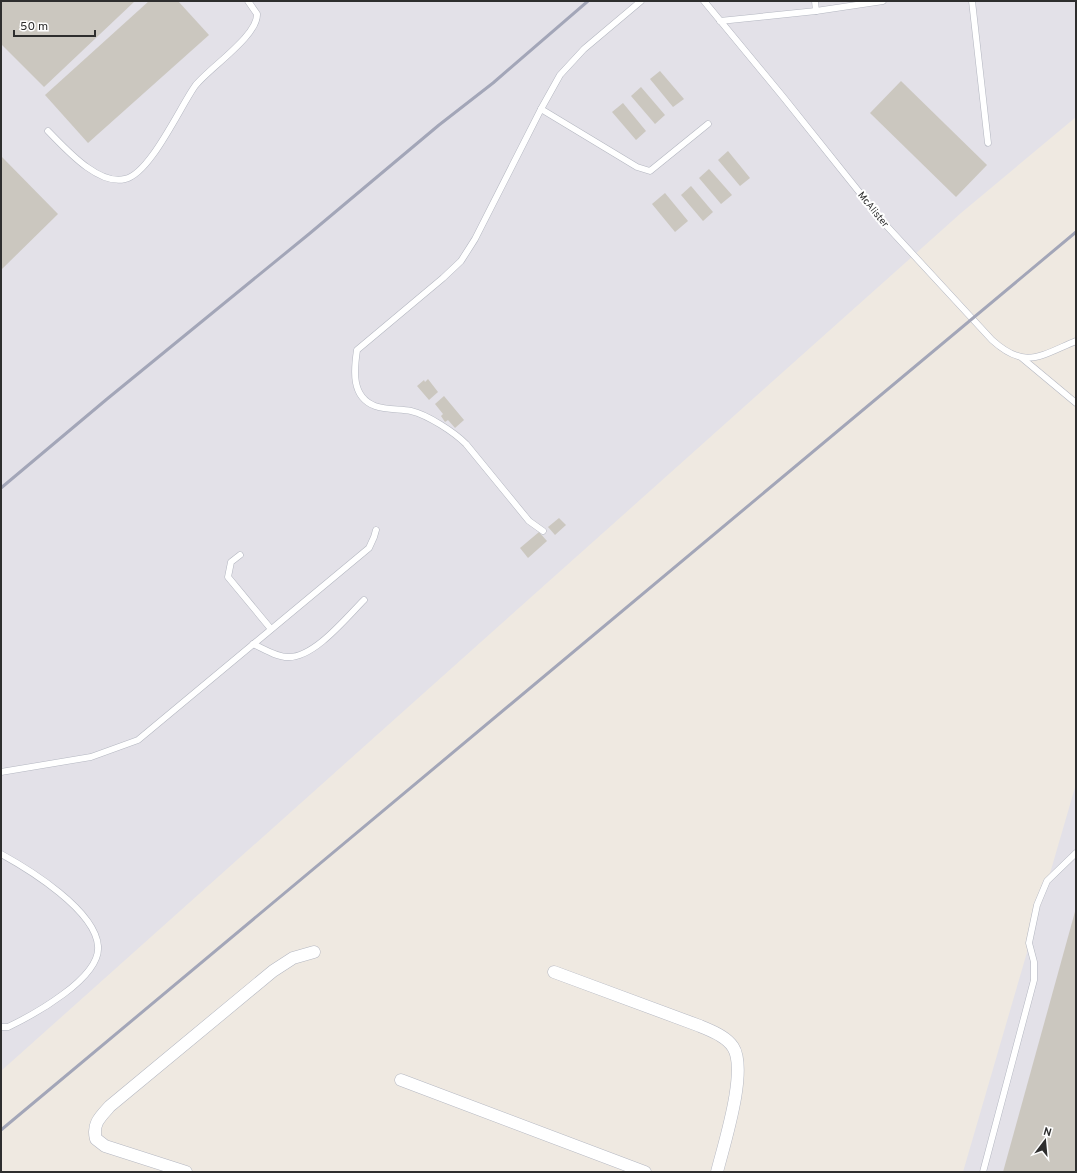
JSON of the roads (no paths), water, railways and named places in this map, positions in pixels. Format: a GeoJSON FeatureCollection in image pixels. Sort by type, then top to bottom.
{"type":"FeatureCollection","features":[{"type":"Feature","properties":{"kind":"street"},"geometry":{"type":"LineString","coordinates":[[186,1172],[105,1146],[96,1139],[94,1130],[97,1121],[110,1106],[273,971],[293,958],[314,952]]}},
{"type":"Feature","properties":{"kind":"street"},"geometry":{"type":"LineString","coordinates":[[554,972],[705,1029],[727,1040],[733,1047],[738,1060],[737,1086],[717,1172]]}},
{"type":"Feature","properties":{"kind":"street"},"geometry":{"type":"LineString","coordinates":[[401,1080],[645,1172]]}},
{"type":"Feature","properties":{"kind":"lane"},"geometry":{"type":"LineString","coordinates":[[48,131],[83,166],[88,169],[111,178],[124,180],[136,174],[170,130],[196,85],[254,27],[257,14],[248,1]]}},
{"type":"Feature","properties":{"kind":"lane"},"geometry":{"type":"LineString","coordinates":[[543,531],[529,521],[461,439],[424,415],[412,411],[375,406],[368,402],[356,388],[355,375],[357,350],[443,278],[468,252],[554,83],[566,67],[641,1]]}},
{"type":"Feature","properties":{"kind":"lane","name":"McAlister"},"geometry":{"type":"LineString","coordinates":[[704,1],[884,223],[992,340],[1007,353],[1022,358],[1076,403]]}},
{"type":"Feature","properties":{"kind":"lane"},"geometry":{"type":"LineString","coordinates":[[815,1],[816,11]]}},
{"type":"Feature","properties":{"kind":"lane"},"geometry":{"type":"LineString","coordinates":[[720,21],[816,11],[883,1]]}},
{"type":"Feature","properties":{"kind":"lane"},"geometry":{"type":"LineString","coordinates":[[972,1],[988,143]]}},
{"type":"Feature","properties":{"kind":"lane"},"geometry":{"type":"LineString","coordinates":[[540,109],[637,167],[650,171],[708,124]]}},
{"type":"Feature","properties":{"kind":"lane"},"geometry":{"type":"LineString","coordinates":[[1022,358],[1044,354],[1076,341]]}},
{"type":"Feature","properties":{"kind":"lane"},"geometry":{"type":"LineString","coordinates":[[1,772],[91,757],[138,740],[368,548],[376,530]]}},
{"type":"Feature","properties":{"kind":"lane"},"geometry":{"type":"LineString","coordinates":[[240,555],[231,562],[228,577],[271,629]]}},
{"type":"Feature","properties":{"kind":"lane"},"geometry":{"type":"LineString","coordinates":[[253,644],[282,656],[295,657],[304,654],[315,648],[364,600]]}},
{"type":"Feature","properties":{"kind":"lane"},"geometry":{"type":"LineString","coordinates":[[983,1172],[1034,980],[1034,962],[1029,943],[1037,905],[1047,881],[1076,853]]}},
{"type":"Feature","properties":{"kind":"lane"},"geometry":{"type":"LineString","coordinates":[[1,854],[48,883],[76,909],[95,934],[98,948],[95,961],[89,970],[52,1004],[8,1027],[1,1027]]}},
{"type":"Feature","properties":{"kind":"railway"},"geometry":{"type":"LineString","coordinates":[[1,488],[439,125],[493,83],[588,1]]}},
{"type":"Feature","properties":{"kind":"railway"},"geometry":{"type":"LineString","coordinates":[[1,1130],[1076,232]]}}]}
